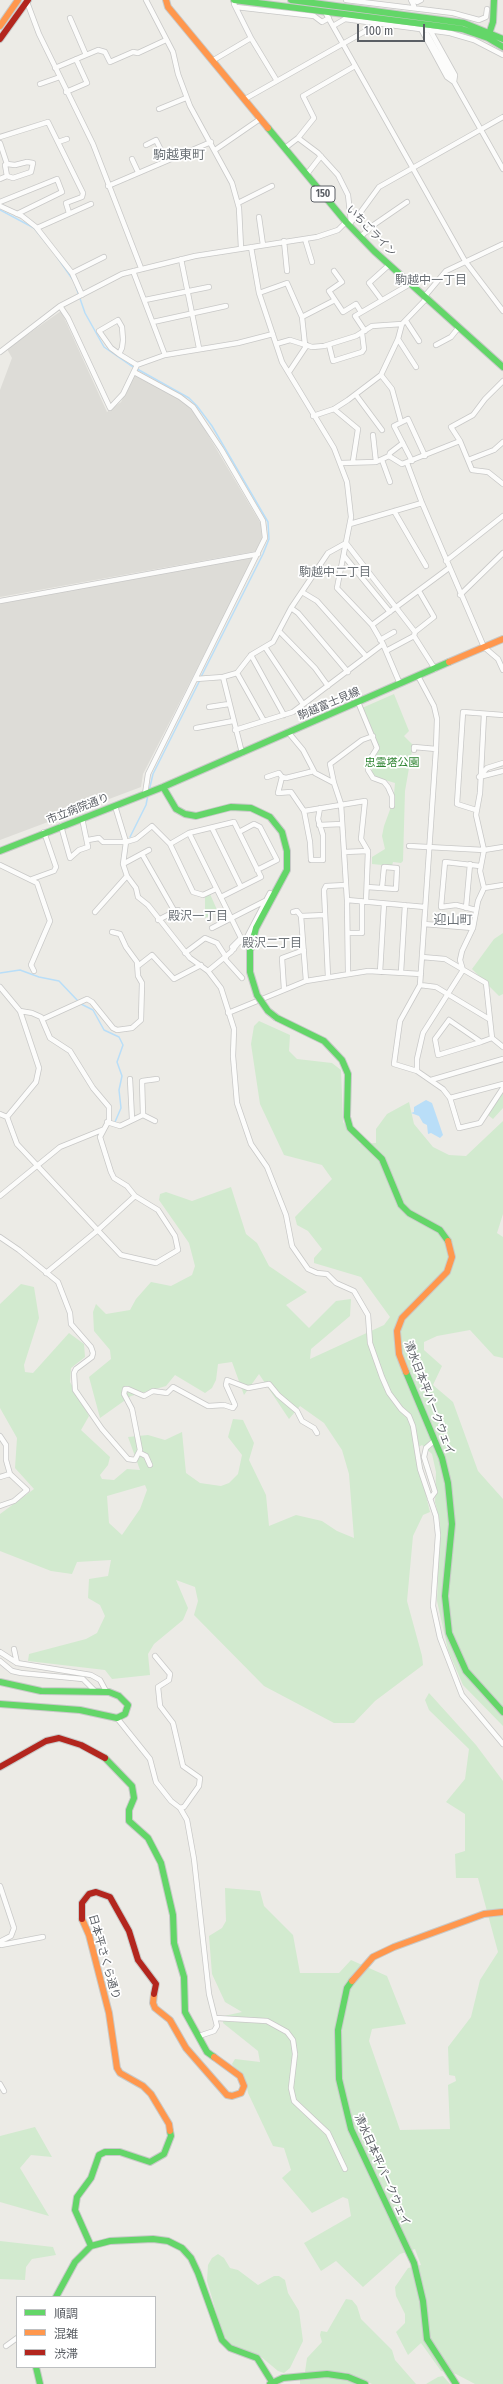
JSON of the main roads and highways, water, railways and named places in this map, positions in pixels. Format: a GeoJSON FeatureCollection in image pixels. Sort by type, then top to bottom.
{"type":"FeatureCollection","features":[{"type":"Feature","properties":{"kind":"main road"},"geometry":{"type":"LineString","coordinates":[[0,26],[18,0]]}},
{"type":"Feature","properties":{"kind":"main road","name":"いちごライン"},"geometry":{"type":"LineString","coordinates":[[166,0],[168,7],[212,61],[360,237],[503,367]]}},
{"type":"Feature","properties":{"kind":"main road"},"geometry":{"type":"LineString","coordinates":[[234,0],[324,10],[462,29],[503,39]]}},
{"type":"Feature","properties":{"kind":"main road"},"geometry":{"type":"LineString","coordinates":[[291,0],[321,2],[464,23],[489,35],[503,48]]}},
{"type":"Feature","properties":{"kind":"main road"},"geometry":{"type":"LineString","coordinates":[[489,35],[493,22],[494,0]]}},
{"type":"Feature","properties":{"kind":"main road"},"geometry":{"type":"LineString","coordinates":[[0,39],[28,1]]}},
{"type":"Feature","properties":{"kind":"main road","name":"駒越富士見線"},"geometry":{"type":"LineString","coordinates":[[163,787],[503,639]]}},
{"type":"Feature","properties":{"kind":"main road","name":"市立病院通り"},"geometry":{"type":"LineString","coordinates":[[0,852],[44,832],[163,787]]}},
{"type":"Feature","properties":{"kind":"main road","name":"清水日本平パークウェイ"},"geometry":{"type":"LineString","coordinates":[[163,787],[176,809],[185,814],[203,815],[231,807],[251,808],[270,817],[282,832],[287,851],[286,870],[256,928],[250,951],[251,976],[257,995],[268,1011],[277,1018],[324,1042],[342,1060],[349,1083],[348,1123],[357,1136],[376,1152],[386,1165],[402,1205],[409,1212],[440,1230],[447,1238],[452,1253],[443,1277],[406,1313],[397,1331],[399,1354],[435,1440],[445,1469],[452,1512],[445,1596],[449,1632],[466,1671],[503,1712]]}},
{"type":"Feature","properties":{"kind":"main road"},"geometry":{"type":"LineString","coordinates":[[0,1682],[42,1691],[106,1691],[119,1696],[128,1706],[125,1714],[117,1718],[80,1710],[0,1704]]}},
{"type":"Feature","properties":{"kind":"main road","name":"日本平さくら通り"},"geometry":{"type":"LineString","coordinates":[[0,1767],[46,1741],[59,1738],[90,1748],[111,1763],[126,1778],[135,1792],[128,1816],[129,1821],[148,1838],[161,1863],[168,1888],[173,1915],[174,1943],[184,1977],[184,2008],[210,2056],[240,2076],[244,2086],[241,2093],[232,2096],[227,2095],[186,2048],[170,2020],[155,2008],[153,2003],[156,1984],[138,1960],[129,1930],[110,1897],[96,1892],[88,1894],[82,1903],[81,1918],[89,1935],[109,2013],[117,2068],[120,2073],[143,2086],[151,2094],[172,2130],[167,2149],[153,2161],[145,2162],[116,2152],[105,2152],[99,2155],[91,2178],[77,2197],[74,2205],[78,2222],[91,2246]]}},
{"type":"Feature","properties":{"kind":"main road","name":"清水日本平パークウェイ"},"geometry":{"type":"LineString","coordinates":[[456,2384],[427,2339],[423,2301],[414,2263],[351,2129],[339,2079],[338,2030],[347,1988],[356,1973],[368,1961],[394,1947],[493,1912],[503,1912]]}},
{"type":"Feature","properties":{"kind":"main road"},"geometry":{"type":"LineString","coordinates":[[57,2296],[75,2262],[91,2246],[110,2241],[153,2238],[168,2241],[182,2248],[191,2258],[198,2273],[222,2340],[230,2348],[257,2358],[271,2383],[283,2378],[327,2374],[348,2377],[365,2384]]}},
{"type":"Feature","properties":{"kind":"main road"},"geometry":{"type":"LineString","coordinates":[[36,2368],[40,2384]]}},
{"type":"Feature","properties":{"kind":"water"},"geometry":{"type":"Polygon","coordinates":[[[426,1100],[432,1103],[443,1135],[440,1138],[431,1133],[428,1134],[427,1125],[423,1123],[419,1116],[411,1113],[414,1112],[414,1107],[426,1100]]]}},
{"type":"Feature","properties":{"kind":"waterway"},"geometry":{"type":"LineString","coordinates":[[0,210],[34,228],[47,244]]}},
{"type":"Feature","properties":{"kind":"waterway"},"geometry":{"type":"LineString","coordinates":[[57,257],[73,280]]}},
{"type":"Feature","properties":{"kind":"waterway"},"geometry":{"type":"LineString","coordinates":[[76,287],[85,313],[104,347],[130,365],[189,398],[197,406],[212,426],[268,522],[269,539],[263,554],[201,677]]}},
{"type":"Feature","properties":{"kind":"waterway"},"geometry":{"type":"LineString","coordinates":[[149,791],[153,774],[200,680]]}},
{"type":"Feature","properties":{"kind":"waterway"},"geometry":{"type":"LineString","coordinates":[[130,837],[146,805],[148,795]]}},
{"type":"Feature","properties":{"kind":"waterway"},"geometry":{"type":"LineString","coordinates":[[0,973],[20,970],[39,977],[59,981],[78,1001]]}},
{"type":"Feature","properties":{"kind":"waterway"},"geometry":{"type":"LineString","coordinates":[[81,1004],[93,1010],[104,1030],[119,1037],[123,1045],[117,1062],[122,1076],[119,1090],[121,1108],[115,1122]]}},
{"type":"Feature","properties":{"kind":"district","name":"駒越東町"},"geometry":{"type":"Point","coordinates":[179,155]}},
{"type":"Feature","properties":{"kind":"district","name":"駒越中一丁目"},"geometry":{"type":"Point","coordinates":[431,281]}},
{"type":"Feature","properties":{"kind":"district","name":"駒越中二丁目"},"geometry":{"type":"Point","coordinates":[335,573]}},
{"type":"Feature","properties":{"kind":"district","name":"殿沢一丁目"},"geometry":{"type":"Point","coordinates":[198,917]}},
{"type":"Feature","properties":{"kind":"district","name":"迎山町"},"geometry":{"type":"Point","coordinates":[453,920]}},
{"type":"Feature","properties":{"kind":"district","name":"殿沢二丁目"},"geometry":{"type":"Point","coordinates":[272,944]}},
{"type":"Feature","properties":{"kind":"park label","name":"忠霊塔公園"},"geometry":{"type":"Point","coordinates":[392,763]}}]}
